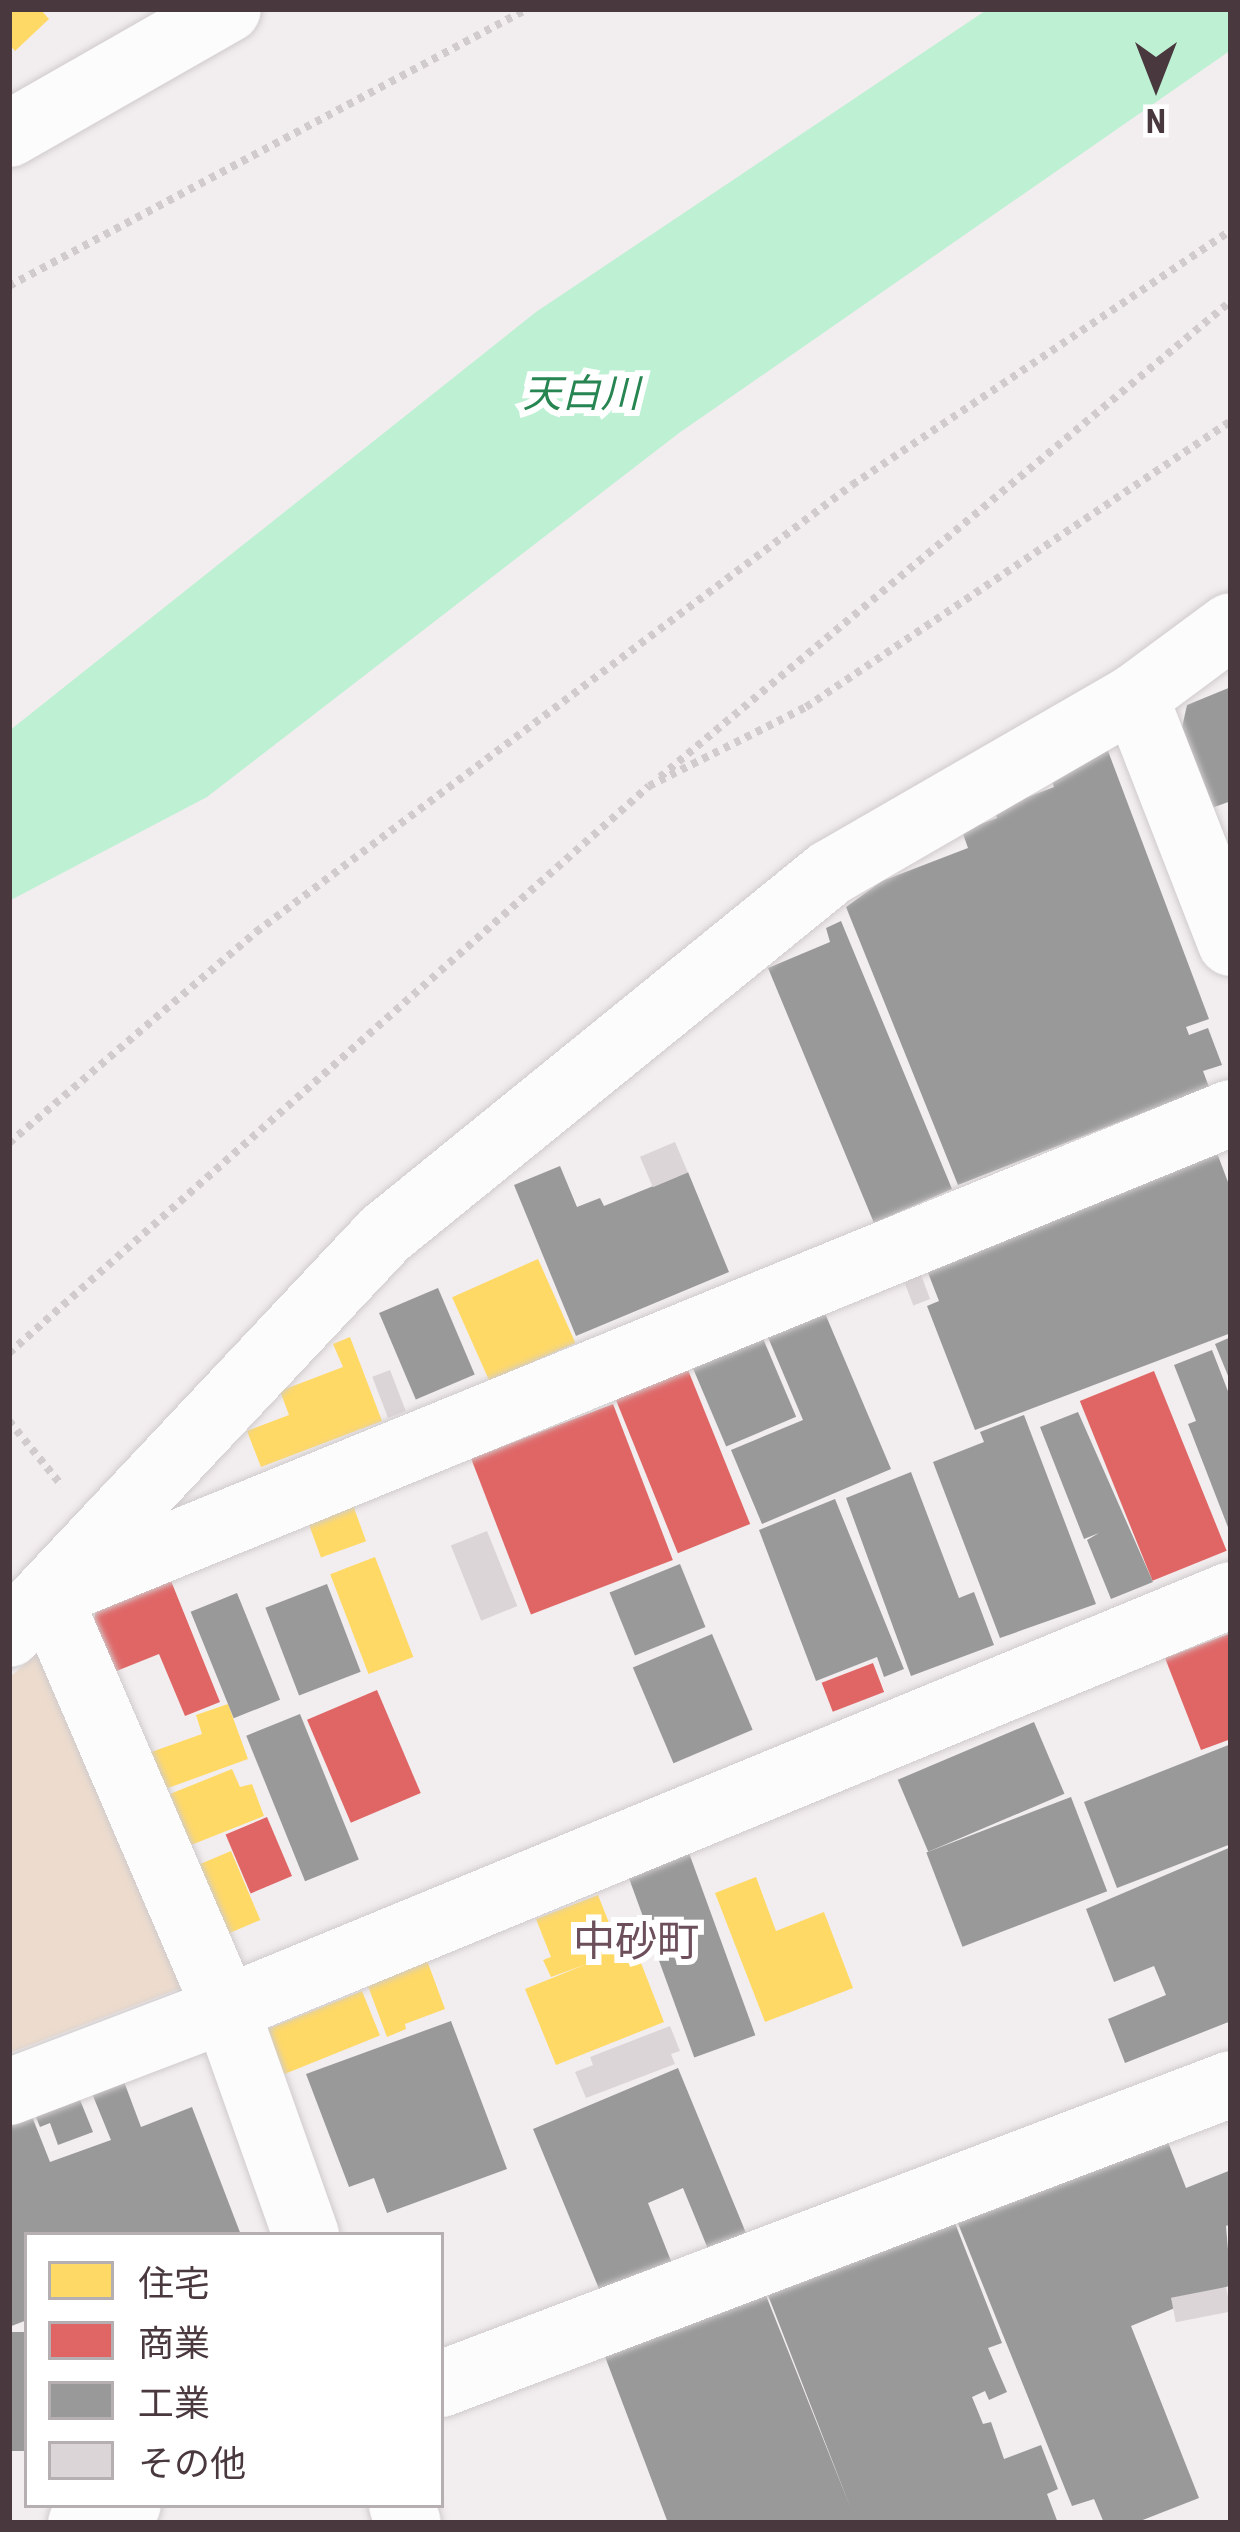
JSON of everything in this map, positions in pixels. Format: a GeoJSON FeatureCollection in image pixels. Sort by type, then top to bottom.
{"type":"FeatureCollection","features":[{"type":"Feature","properties":{"kind":"street"},"geometry":{"type":"LineString","coordinates":[[9,134],[228,9]]}},
{"type":"Feature","properties":{"kind":"street"},"geometry":{"type":"LineString","coordinates":[[28,1615],[385,1234],[830,873],[1135,697],[1231,626]]}},
{"type":"Feature","properties":{"kind":"street"},"geometry":{"type":"LineString","coordinates":[[1135,697],[1231,657]]}},
{"type":"Feature","properties":{"kind":"street"},"geometry":{"type":"LineString","coordinates":[[1135,697],[1231,944]]}},
{"type":"Feature","properties":{"kind":"street"},"geometry":{"type":"LineString","coordinates":[[28,1615],[1231,1113]]}},
{"type":"Feature","properties":{"kind":"street"},"geometry":{"type":"LineString","coordinates":[[9,2092],[226,2009],[1231,1595]]}},
{"type":"Feature","properties":{"kind":"street"},"geometry":{"type":"LineString","coordinates":[[28,1615],[226,2009],[305,2232]]}},
{"type":"Feature","properties":{"kind":"street"},"geometry":{"type":"LineString","coordinates":[[444,2383],[1231,2084]]}},
{"type":"Feature","properties":{"kind":"street"},"geometry":{"type":"LineString","coordinates":[[82,2523],[120,2508]]}},
{"type":"Feature","properties":{"kind":"path"},"geometry":{"type":"LineString","coordinates":[[9,286],[527,9]]}},
{"type":"Feature","properties":{"kind":"path"},"geometry":{"type":"LineString","coordinates":[[9,1143],[256,932],[833,499],[1231,230]]}},
{"type":"Feature","properties":{"kind":"path"},"geometry":{"type":"LineString","coordinates":[[9,1353],[649,786],[1231,301]]}},
{"type":"Feature","properties":{"kind":"path"},"geometry":{"type":"LineString","coordinates":[[649,786],[806,706],[1231,421]]}},
{"type":"Feature","properties":{"kind":"path"},"geometry":{"type":"LineString","coordinates":[[9,1421],[62,1486],[49,1504]]}},
{"type":"Feature","properties":{"kind":"shaded area"},"geometry":{"type":"Polygon","coordinates":[[[41,1650],[183,1987],[9,2053],[9,1678],[41,1650]]]}},
{"type":"Feature","properties":{"kind":"water","name":"天白川"},"geometry":{"type":"Polygon","coordinates":[[[988,9],[1231,9],[1231,50],[679,433],[207,797],[9,901],[9,731],[536,312],[988,9]]]}},
{"type":"Feature","properties":{"kind":"building: 住宅"},"geometry":{"type":"Polygon","coordinates":[[[9,9],[40,9],[49,19],[15,51],[9,44],[9,9]]]}},
{"type":"Feature","properties":{"kind":"building: 住宅"},"geometry":{"type":"Polygon","coordinates":[[[538,1259],[575,1343],[490,1381],[452,1297],[538,1259]]]}},
{"type":"Feature","properties":{"kind":"building: 住宅"},"geometry":{"type":"Polygon","coordinates":[[[350,1337],[382,1421],[261,1467],[247,1431],[289,1415],[280,1391],[343,1367],[333,1344],[350,1337]]]}},
{"type":"Feature","properties":{"kind":"building: 住宅"},"geometry":{"type":"Polygon","coordinates":[[[350,1497],[366,1541],[321,1558],[305,1513],[350,1497]]]}},
{"type":"Feature","properties":{"kind":"building: 住宅"},"geometry":{"type":"Polygon","coordinates":[[[375,1557],[413,1657],[369,1674],[330,1574],[375,1557]]]}},
{"type":"Feature","properties":{"kind":"building: 住宅"},"geometry":{"type":"Polygon","coordinates":[[[228,1704],[248,1759],[157,1792],[143,1755],[202,1734],[196,1715],[228,1704]]]}},
{"type":"Feature","properties":{"kind":"building: 住宅"},"geometry":{"type":"Polygon","coordinates":[[[232,1769],[240,1787],[252,1784],[264,1816],[191,1845],[170,1794],[232,1769]]]}},
{"type":"Feature","properties":{"kind":"building: 住宅"},"geometry":{"type":"Polygon","coordinates":[[[231,1851],[260,1920],[219,1938],[190,1869],[231,1851]]]}},
{"type":"Feature","properties":{"kind":"building: 住宅"},"geometry":{"type":"Polygon","coordinates":[[[756,1877],[776,1931],[824,1912],[853,1988],[765,2022],[715,1893],[756,1877]]]}},
{"type":"Feature","properties":{"kind":"building: 住宅"},"geometry":{"type":"Polygon","coordinates":[[[598,1895],[613,1933],[625,1929],[634,1945],[664,2022],[556,2065],[525,1989],[587,1964],[551,1977],[543,1960],[551,1957],[536,1919],[598,1895]]]}},
{"type":"Feature","properties":{"kind":"building: 住宅"},"geometry":{"type":"Polygon","coordinates":[[[425,1955],[445,2009],[405,2024],[406,2029],[387,2037],[365,1978],[425,1955]]]}},
{"type":"Feature","properties":{"kind":"building: 住宅"},"geometry":{"type":"Polygon","coordinates":[[[362,1991],[380,2036],[279,2076],[261,2032],[362,1991]]]}},
{"type":"Feature","properties":{"kind":"building: 商業"},"geometry":{"type":"Polygon","coordinates":[[[688,1370],[750,1524],[678,1553],[616,1399],[688,1370]]]}},
{"type":"Feature","properties":{"kind":"building: 商業"},"geometry":{"type":"Polygon","coordinates":[[[1154,1371],[1227,1551],[1152,1581],[1080,1401],[1154,1371]]]}},
{"type":"Feature","properties":{"kind":"building: 商業"},"geometry":{"type":"Polygon","coordinates":[[[613,1404],[673,1560],[531,1614],[471,1458],[613,1404]]]}},
{"type":"Feature","properties":{"kind":"building: 商業"},"geometry":{"type":"Polygon","coordinates":[[[167,1571],[220,1702],[185,1716],[159,1654],[114,1672],[93,1623],[99,1599],[167,1571]]]}},
{"type":"Feature","properties":{"kind":"building: 商業"},"geometry":{"type":"Polygon","coordinates":[[[1231,1633],[1231,1739],[1201,1750],[1165,1658],[1231,1633]]]}},
{"type":"Feature","properties":{"kind":"building: 商業"},"geometry":{"type":"Polygon","coordinates":[[[873,1663],[884,1692],[833,1712],[822,1683],[873,1663]]]}},
{"type":"Feature","properties":{"kind":"building: 商業"},"geometry":{"type":"Polygon","coordinates":[[[377,1690],[421,1793],[351,1823],[307,1720],[377,1690]]]}},
{"type":"Feature","properties":{"kind":"building: 商業"},"geometry":{"type":"Polygon","coordinates":[[[267,1817],[292,1876],[251,1893],[226,1835],[267,1817]]]}},
{"type":"Feature","properties":{"kind":"building: 工業"},"geometry":{"type":"Polygon","coordinates":[[[1231,687],[1231,801],[1209,809],[1181,732],[1187,705],[1231,687]]]}},
{"type":"Feature","properties":{"kind":"building: 工業"},"geometry":{"type":"Polygon","coordinates":[[[1081,745],[1108,751],[1209,1019],[1186,1027],[1189,1035],[1208,1028],[1222,1065],[1203,1071],[1209,1087],[958,1185],[846,907],[882,881],[968,848],[962,831],[997,818],[994,810],[1054,787],[1047,768],[1081,745]]]}},
{"type":"Feature","properties":{"kind":"building: 工業"},"geometry":{"type":"Polygon","coordinates":[[[841,921],[952,1189],[874,1223],[768,968],[830,942],[826,928],[841,921]]]}},
{"type":"Feature","properties":{"kind":"building: 工業"},"geometry":{"type":"Polygon","coordinates":[[[1217,1153],[1231,1190],[1231,1333],[975,1430],[927,1306],[939,1301],[925,1265],[1217,1153]]]}},
{"type":"Feature","properties":{"kind":"building: 工業"},"geometry":{"type":"Polygon","coordinates":[[[560,1166],[577,1207],[600,1198],[604,1206],[688,1172],[729,1272],[576,1336],[514,1185],[560,1166]]]}},
{"type":"Feature","properties":{"kind":"building: 工業"},"geometry":{"type":"Polygon","coordinates":[[[438,1288],[475,1375],[416,1400],[379,1313],[438,1288]]]}},
{"type":"Feature","properties":{"kind":"building: 工業"},"geometry":{"type":"Polygon","coordinates":[[[824,1311],[891,1469],[762,1524],[731,1450],[803,1420],[767,1335],[824,1311]]]}},
{"type":"Feature","properties":{"kind":"building: 工業"},"geometry":{"type":"Polygon","coordinates":[[[761,1334],[796,1417],[726,1447],[691,1364],[761,1334]]]}},
{"type":"Feature","properties":{"kind":"building: 工業"},"geometry":{"type":"Polygon","coordinates":[[[1231,1337],[1231,1383],[1215,1344],[1231,1337]]]}},
{"type":"Feature","properties":{"kind":"building: 工業"},"geometry":{"type":"Polygon","coordinates":[[[1212,1350],[1231,1399],[1231,1535],[1188,1424],[1196,1421],[1174,1365],[1212,1350]]]}},
{"type":"Feature","properties":{"kind":"building: 工業"},"geometry":{"type":"Polygon","coordinates":[[[1078,1412],[1153,1582],[1111,1599],[1087,1540],[1099,1533],[1084,1539],[1040,1427],[1078,1412]]]}},
{"type":"Feature","properties":{"kind":"building: 工業"},"geometry":{"type":"Polygon","coordinates":[[[1024,1415],[1096,1604],[1000,1638],[933,1462],[984,1442],[980,1432],[1024,1415]]]}},
{"type":"Feature","properties":{"kind":"building: 工業"},"geometry":{"type":"Polygon","coordinates":[[[911,1472],[959,1598],[974,1592],[994,1645],[911,1676],[846,1498],[911,1472]]]}},
{"type":"Feature","properties":{"kind":"building: 工業"},"geometry":{"type":"Polygon","coordinates":[[[835,1499],[904,1669],[884,1677],[877,1657],[816,1681],[759,1530],[835,1499]]]}},
{"type":"Feature","properties":{"kind":"building: 工業"},"geometry":{"type":"Polygon","coordinates":[[[680,1564],[705,1627],[635,1656],[610,1592],[680,1564]]]}},
{"type":"Feature","properties":{"kind":"building: 工業"},"geometry":{"type":"Polygon","coordinates":[[[327,1584],[361,1672],[299,1695],[265,1608],[327,1584]]]}},
{"type":"Feature","properties":{"kind":"building: 工業"},"geometry":{"type":"Polygon","coordinates":[[[237,1593],[280,1700],[234,1718],[191,1612],[237,1593]]]}},
{"type":"Feature","properties":{"kind":"building: 工業"},"geometry":{"type":"Polygon","coordinates":[[[712,1634],[753,1730],[673,1763],[633,1668],[712,1634]]]}},
{"type":"Feature","properties":{"kind":"building: 工業"},"geometry":{"type":"Polygon","coordinates":[[[300,1714],[359,1860],[305,1881],[246,1736],[300,1714]]]}},
{"type":"Feature","properties":{"kind":"building: 工業"},"geometry":{"type":"Polygon","coordinates":[[[1034,1722],[1064,1794],[928,1852],[898,1780],[1034,1722]]]}},
{"type":"Feature","properties":{"kind":"building: 工業"},"geometry":{"type":"Polygon","coordinates":[[[1231,1744],[1231,1844],[1117,1888],[1084,1802],[1231,1744]]]}},
{"type":"Feature","properties":{"kind":"building: 工業"},"geometry":{"type":"Polygon","coordinates":[[[1071,1797],[1107,1891],[962,1947],[926,1853],[1071,1797]]]}},
{"type":"Feature","properties":{"kind":"building: 工業"},"geometry":{"type":"Polygon","coordinates":[[[1231,1847],[1231,2021],[1125,2063],[1108,2019],[1166,1995],[1154,1966],[1114,1982],[1086,1909],[1231,1847]]]}},
{"type":"Feature","properties":{"kind":"building: 工業"},"geometry":{"type":"Polygon","coordinates":[[[689,1853],[755,2035],[694,2058],[628,1875],[689,1853]]]}},
{"type":"Feature","properties":{"kind":"building: 工業"},"geometry":{"type":"Polygon","coordinates":[[[451,2021],[507,2169],[387,2213],[374,2178],[349,2187],[306,2074],[451,2021]]]}},
{"type":"Feature","properties":{"kind":"building: 工業"},"geometry":{"type":"Polygon","coordinates":[[[678,2068],[746,2233],[708,2249],[683,2188],[648,2203],[673,2266],[602,2296],[533,2129],[678,2068]]]}},
{"type":"Feature","properties":{"kind":"building: 工業"},"geometry":{"type":"Polygon","coordinates":[[[123,2079],[141,2127],[192,2107],[240,2232],[24,2232],[24,2321],[9,2327],[9,2123],[31,2114],[50,2162],[111,2140],[91,2091],[123,2079]]]}},
{"type":"Feature","properties":{"kind":"building: 工業"},"geometry":{"type":"Polygon","coordinates":[[[78,2095],[93,2132],[58,2145],[50,2123],[40,2127],[34,2112],[78,2095]]]}},
{"type":"Feature","properties":{"kind":"building: 工業"},"geometry":{"type":"Polygon","coordinates":[[[1164,2132],[1186,2188],[1231,2170],[1231,2224],[1226,2226],[1231,2285],[1131,2326],[1199,2498],[1135,2523],[1104,2523],[1094,2499],[1072,2506],[955,2216],[1164,2132]]]}},
{"type":"Feature","properties":{"kind":"building: 工業"},"geometry":{"type":"Polygon","coordinates":[[[953,2218],[1002,2343],[988,2348],[1007,2392],[989,2400],[985,2391],[972,2397],[983,2424],[991,2422],[1004,2459],[1041,2445],[1058,2489],[1047,2494],[1058,2523],[668,2523],[604,2354],[765,2293],[851,2509],[766,2290],[953,2218]]]}},
{"type":"Feature","properties":{"kind":"building: 工業"},"geometry":{"type":"Polygon","coordinates":[[[9,2332],[24,2332],[24,2451],[9,2451],[9,2332]]]}},
{"type":"Feature","properties":{"kind":"building: その他"},"geometry":{"type":"Polygon","coordinates":[[[675,1142],[688,1172],[653,1187],[640,1157],[675,1142]]]}},
{"type":"Feature","properties":{"kind":"building: その他"},"geometry":{"type":"Polygon","coordinates":[[[919,1270],[930,1299],[913,1305],[902,1276],[919,1270]]]}},
{"type":"Feature","properties":{"kind":"building: その他"},"geometry":{"type":"Polygon","coordinates":[[[390,1370],[406,1411],[388,1418],[372,1377],[390,1370]]]}},
{"type":"Feature","properties":{"kind":"building: その他"},"geometry":{"type":"Polygon","coordinates":[[[487,1531],[517,1606],[481,1621],[451,1546],[487,1531]]]}},
{"type":"Feature","properties":{"kind":"building: その他"},"geometry":{"type":"Polygon","coordinates":[[[670,2026],[680,2051],[671,2054],[675,2064],[586,2098],[575,2072],[593,2065],[590,2057],[670,2026]]]}},
{"type":"Feature","properties":{"kind":"building: その他"},"geometry":{"type":"Polygon","coordinates":[[[1226,2287],[1231,2312],[1176,2322],[1171,2298],[1226,2287]]]}},
{"type":"Feature","properties":{"kind":"district","name":"中砂町"},"geometry":{"type":"Point","coordinates":[636,1942]}}]}
